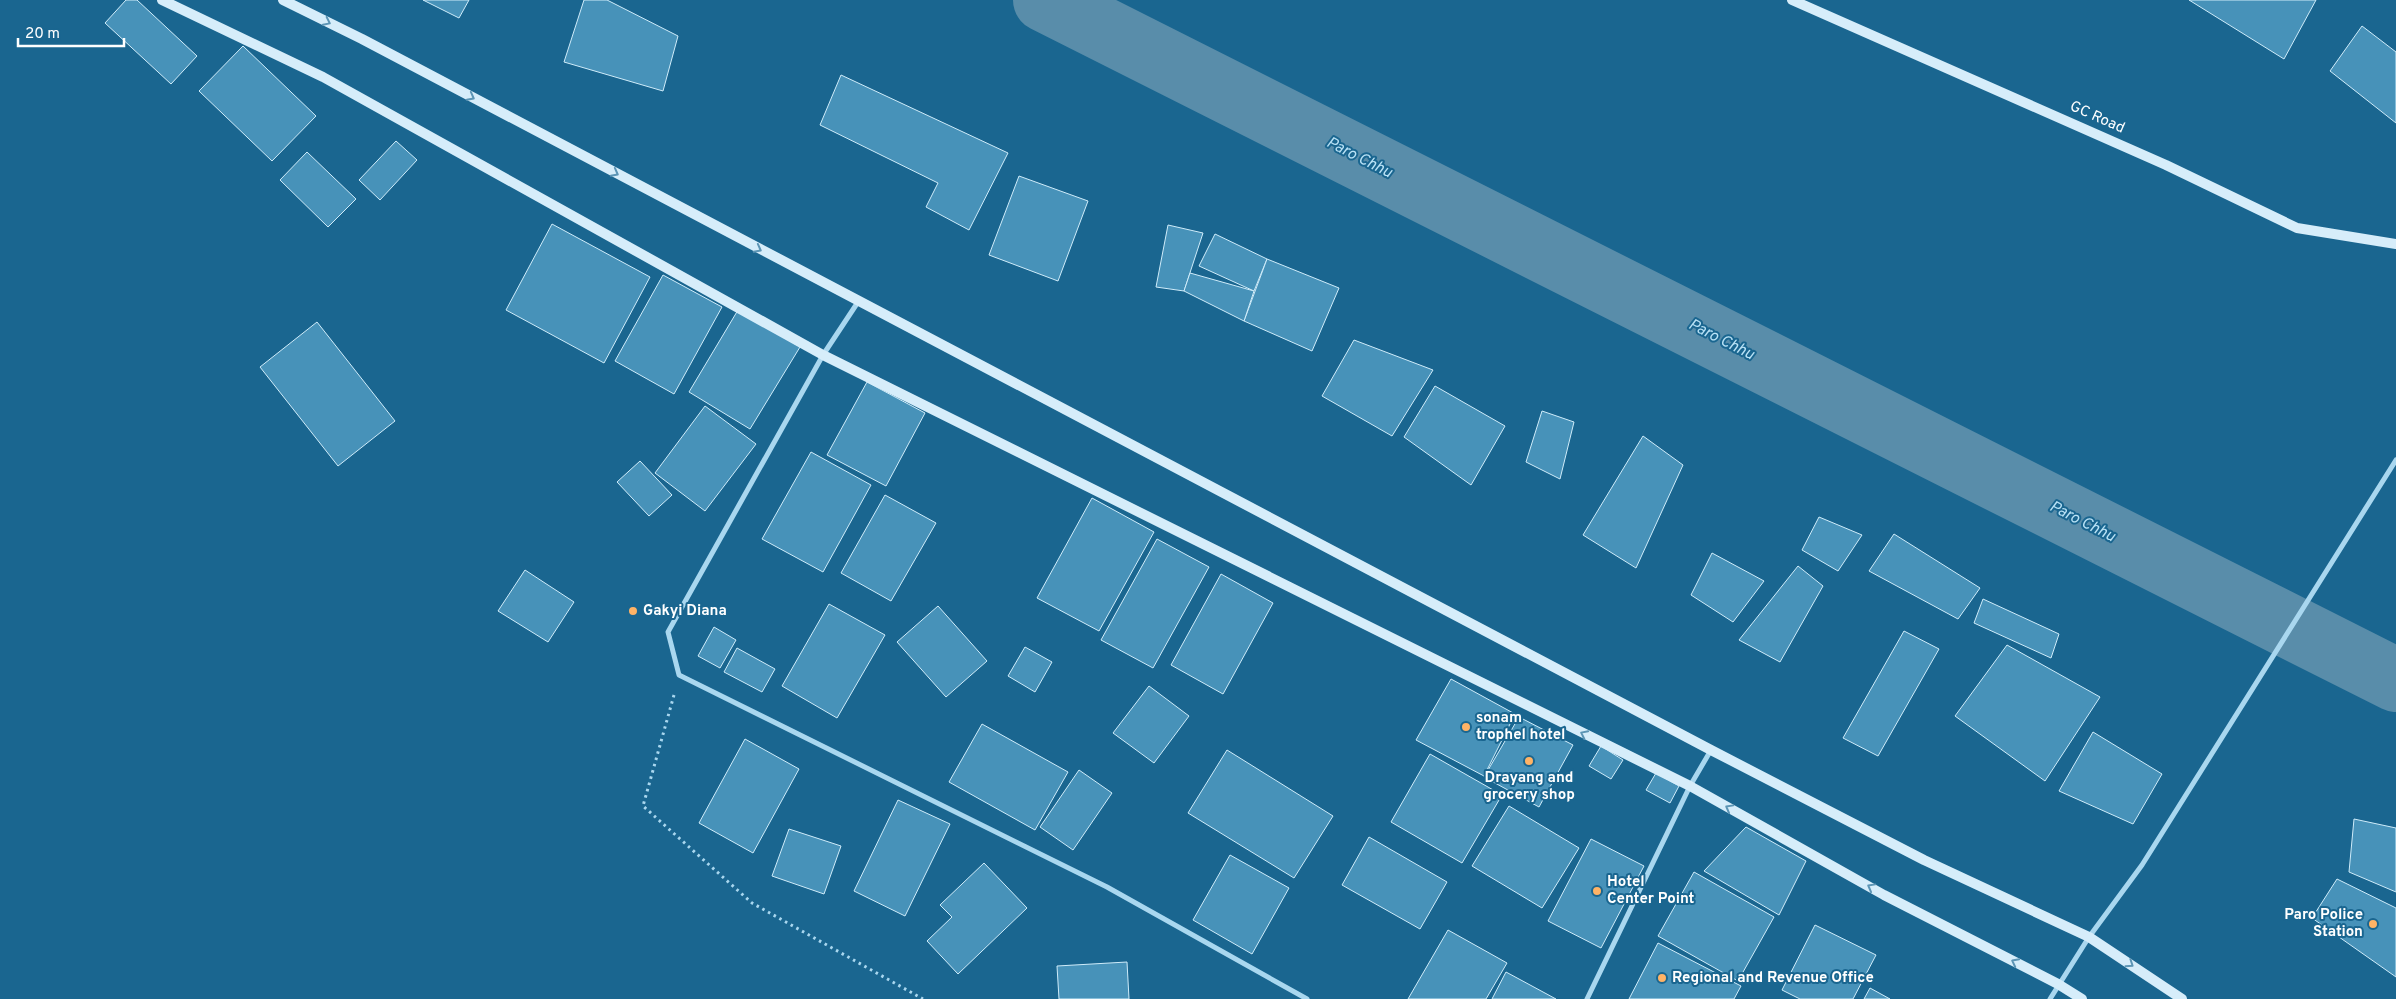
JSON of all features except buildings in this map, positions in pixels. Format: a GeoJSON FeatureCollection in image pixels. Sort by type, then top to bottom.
{"type":"FeatureCollection","features":[{"type":"Feature","properties":{"kind":"street"},"geometry":{"type":"LineString","coordinates":[[162,0],[323,77],[823,355],[1690,786],[1884,895],[2058,984],[2082,999]]}},
{"type":"Feature","properties":{"kind":"street"},"geometry":{"type":"LineString","coordinates":[[284,0],[362,39],[1711,750],[1924,860],[2089,937],[2182,999]]}},
{"type":"Feature","properties":{"kind":"street","name":"GC Road"},"geometry":{"type":"LineString","coordinates":[[1792,0],[2166,165],[2297,228],[2396,244]]}},
{"type":"Feature","properties":{"kind":"street"},"geometry":{"type":"LineString","coordinates":[[858,302],[823,355],[668,632],[679,675],[1107,887],[1307,999]]}},
{"type":"Feature","properties":{"kind":"street"},"geometry":{"type":"LineString","coordinates":[[2050,999],[2089,937],[2142,865],[2396,460]]}},
{"type":"Feature","properties":{"kind":"street"},"geometry":{"type":"LineString","coordinates":[[1587,999],[1690,786],[1711,750]]}},
{"type":"Feature","properties":{"kind":"path"},"geometry":{"type":"LineString","coordinates":[[679,675],[642,806],[752,903],[923,999]]}},
{"type":"Feature","properties":{"kind":"waterway","name":"Paro Chhu"},"geometry":{"type":"LineString","coordinates":[[1045,0],[2396,680]]}},
{"type":"Feature","properties":{"kind":"place","name":"Gakyi Diana"},"geometry":{"type":"Point","coordinates":[633,611]}},
{"type":"Feature","properties":{"kind":"place","name":"sonam trophel hotel"},"geometry":{"type":"Point","coordinates":[1466,727]}},
{"type":"Feature","properties":{"kind":"place","name":"Drayang and grocery shop"},"geometry":{"type":"Point","coordinates":[1529,761]}},
{"type":"Feature","properties":{"kind":"place","name":"Hotel Center Point"},"geometry":{"type":"Point","coordinates":[1597,891]}},
{"type":"Feature","properties":{"kind":"place","name":"Paro Police Station"},"geometry":{"type":"Point","coordinates":[2373,924]}},
{"type":"Feature","properties":{"kind":"place","name":"Regional and Revenue Office"},"geometry":{"type":"Point","coordinates":[1662,978]}}]}
